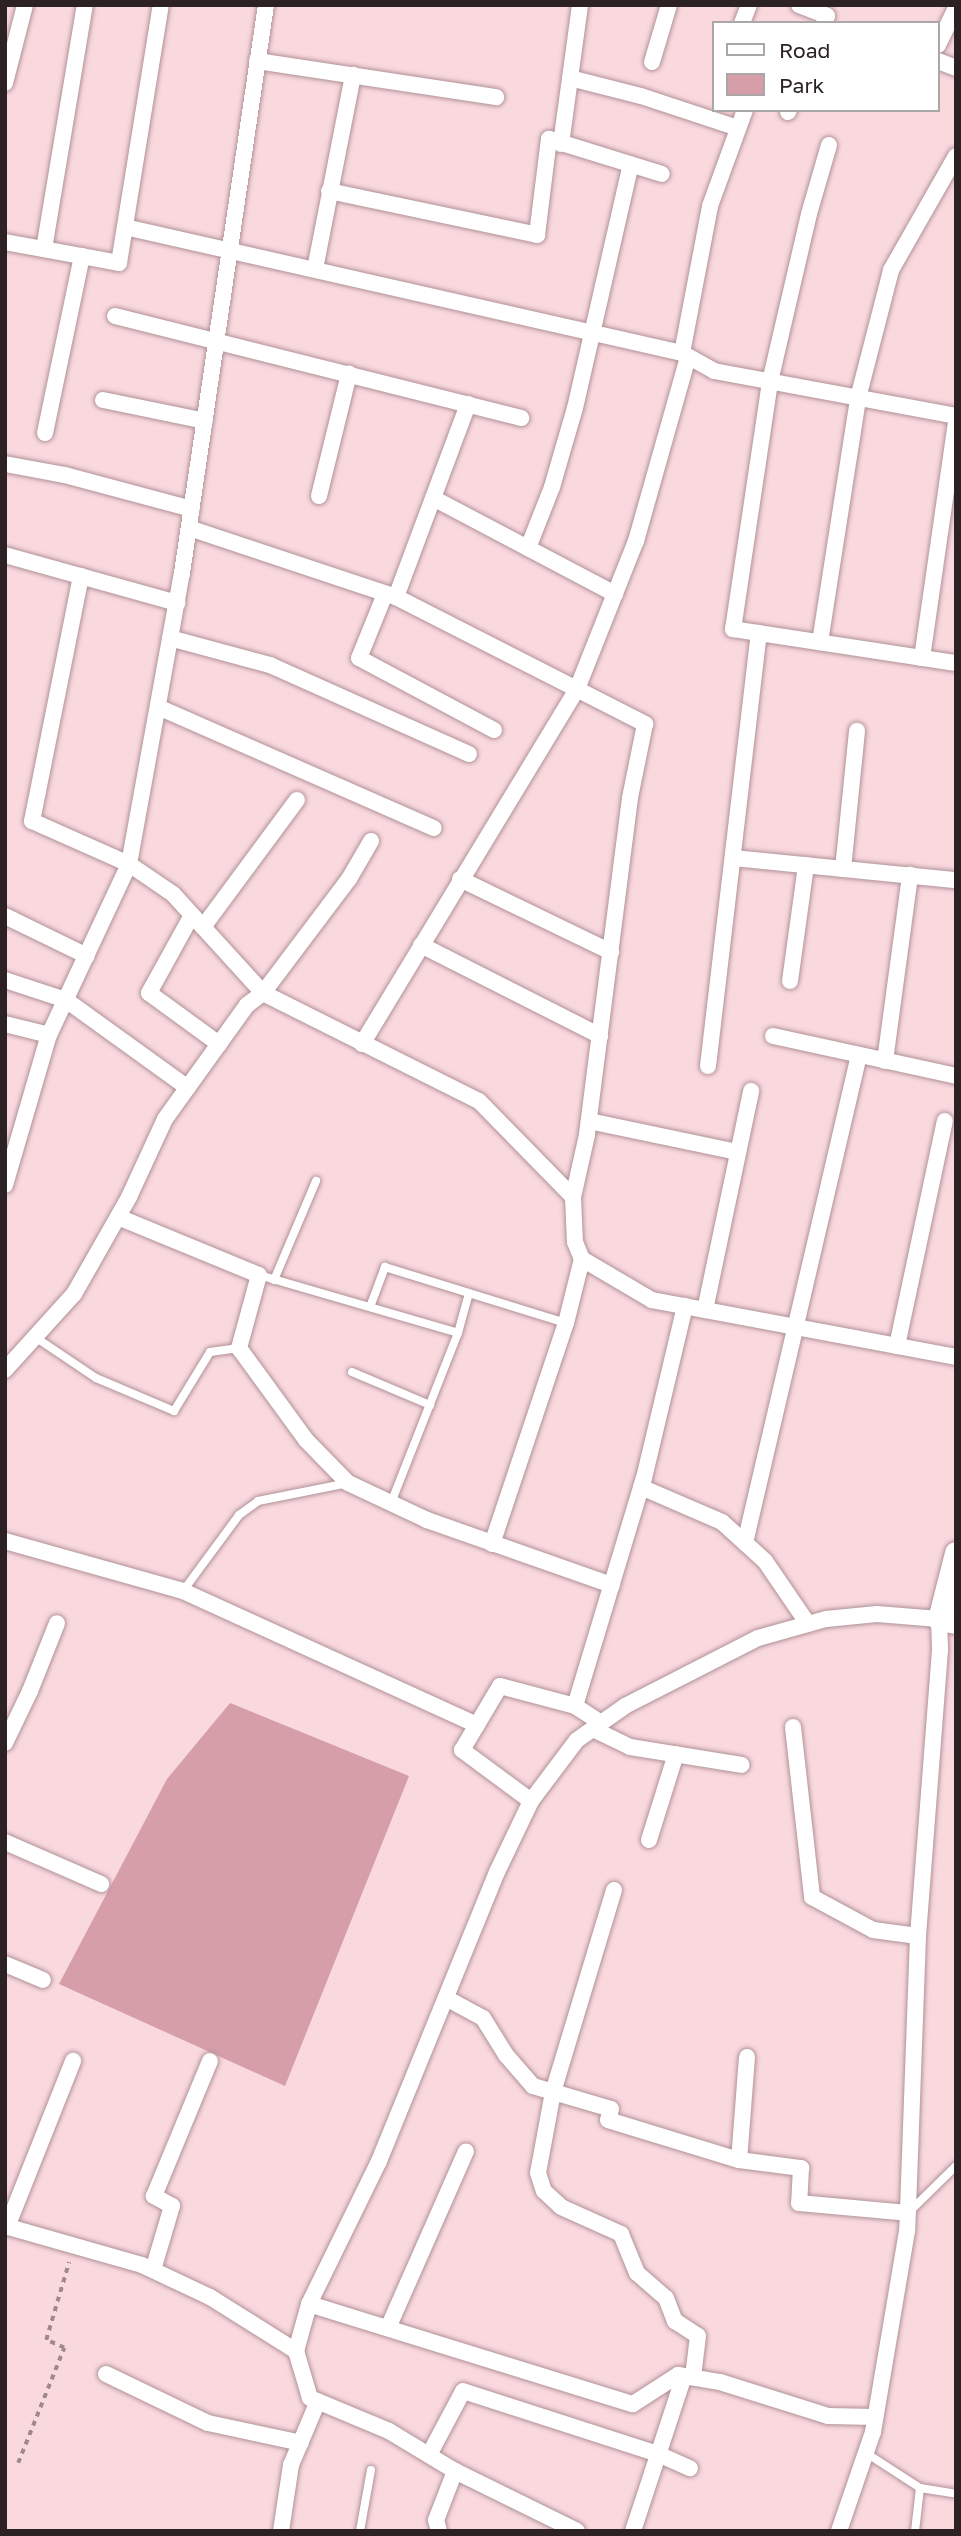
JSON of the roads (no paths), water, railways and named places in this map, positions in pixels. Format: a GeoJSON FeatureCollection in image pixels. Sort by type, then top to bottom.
{"type":"FeatureCollection","features":[{"type":"Feature","properties":{"kind":"street"},"geometry":{"type":"LineString","coordinates":[[5,83],[25,5]]}},
{"type":"Feature","properties":{"kind":"street"},"geometry":{"type":"LineString","coordinates":[[44,249],[85,5]]}},
{"type":"Feature","properties":{"kind":"street"},"geometry":{"type":"LineString","coordinates":[[5,242],[119,262],[161,5]]}},
{"type":"Feature","properties":{"kind":"street"},"geometry":{"type":"LineString","coordinates":[[5,1185],[49,1035],[130,864],[189,528],[266,5]]}},
{"type":"Feature","properties":{"kind":"street"},"geometry":{"type":"LineString","coordinates":[[561,144],[580,5]]}},
{"type":"Feature","properties":{"kind":"street"},"geometry":{"type":"LineString","coordinates":[[652,62],[669,5]]}},
{"type":"Feature","properties":{"kind":"street"},"geometry":{"type":"LineString","coordinates":[[743,21],[750,5]]}},
{"type":"Feature","properties":{"kind":"street"},"geometry":{"type":"LineString","coordinates":[[799,5],[827,16],[825,21]]}},
{"type":"Feature","properties":{"kind":"street"},"geometry":{"type":"LineString","coordinates":[[940,41],[956,8]]}},
{"type":"Feature","properties":{"kind":"street"},"geometry":{"type":"LineString","coordinates":[[257,61],[496,97]]}},
{"type":"Feature","properties":{"kind":"street"},"geometry":{"type":"LineString","coordinates":[[314,269],[353,75]]}},
{"type":"Feature","properties":{"kind":"street"},"geometry":{"type":"LineString","coordinates":[[570,78],[641,96],[738,128]]}},
{"type":"Feature","properties":{"kind":"street"},"geometry":{"type":"LineString","coordinates":[[362,1044],[577,689],[636,541],[685,355],[710,206],[744,112]]}},
{"type":"Feature","properties":{"kind":"street"},"geometry":{"type":"LineString","coordinates":[[329,191],[537,235],[550,139],[662,174]]}},
{"type":"Feature","properties":{"kind":"street"},"geometry":{"type":"LineString","coordinates":[[830,145],[809,214],[769,382],[733,629],[956,663]]}},
{"type":"Feature","properties":{"kind":"street"},"geometry":{"type":"LineString","coordinates":[[820,642],[858,398],[891,270],[956,156]]}},
{"type":"Feature","properties":{"kind":"street"},"geometry":{"type":"LineString","coordinates":[[528,548],[552,488],[575,408],[590,332],[631,164]]}},
{"type":"Feature","properties":{"kind":"street"},"geometry":{"type":"LineString","coordinates":[[125,227],[685,355],[715,371],[956,418],[922,658]]}},
{"type":"Feature","properties":{"kind":"street"},"geometry":{"type":"LineString","coordinates":[[45,433],[82,256]]}},
{"type":"Feature","properties":{"kind":"street"},"geometry":{"type":"LineString","coordinates":[[115,316],[521,418]]}},
{"type":"Feature","properties":{"kind":"street"},"geometry":{"type":"LineString","coordinates":[[318,496],[349,374]]}},
{"type":"Feature","properties":{"kind":"street"},"geometry":{"type":"LineString","coordinates":[[103,400],[205,421]]}},
{"type":"Feature","properties":{"kind":"street"},"geometry":{"type":"LineString","coordinates":[[468,404],[433,498],[390,596],[359,658],[494,730]]}},
{"type":"Feature","properties":{"kind":"street"},"geometry":{"type":"LineString","coordinates":[[5,464],[65,475],[192,509]]}},
{"type":"Feature","properties":{"kind":"street"},"geometry":{"type":"LineString","coordinates":[[433,498],[615,594]]}},
{"type":"Feature","properties":{"kind":"street"},"geometry":{"type":"LineString","coordinates":[[189,528],[390,596],[645,724],[630,799],[589,1121],[573,1197],[575,1242],[582,1259],[566,1323],[492,1544]]}},
{"type":"Feature","properties":{"kind":"street"},"geometry":{"type":"LineString","coordinates":[[5,555],[177,603]]}},
{"type":"Feature","properties":{"kind":"street"},"geometry":{"type":"LineString","coordinates":[[80,576],[32,821],[130,864],[173,894],[262,993],[479,1101],[573,1197]]}},
{"type":"Feature","properties":{"kind":"street"},"geometry":{"type":"LineString","coordinates":[[708,1066],[759,633]]}},
{"type":"Feature","properties":{"kind":"street"},"geometry":{"type":"LineString","coordinates":[[170,638],[270,666],[469,754]]}},
{"type":"Feature","properties":{"kind":"street"},"geometry":{"type":"LineString","coordinates":[[158,707],[434,828]]}},
{"type":"Feature","properties":{"kind":"street"},"geometry":{"type":"LineString","coordinates":[[844,869],[857,731]]}},
{"type":"Feature","properties":{"kind":"street"},"geometry":{"type":"LineString","coordinates":[[219,1044],[149,993],[198,921],[297,800]]}},
{"type":"Feature","properties":{"kind":"street"},"geometry":{"type":"LineString","coordinates":[[5,1370],[74,1294],[118,1217],[165,1119],[247,1005],[262,993],[349,879],[371,841]]}},
{"type":"Feature","properties":{"kind":"street"},"geometry":{"type":"LineString","coordinates":[[734,858],[956,880]]}},
{"type":"Feature","properties":{"kind":"street"},"geometry":{"type":"LineString","coordinates":[[790,981],[806,865]]}},
{"type":"Feature","properties":{"kind":"street"},"geometry":{"type":"LineString","coordinates":[[885,1061],[910,875]]}},
{"type":"Feature","properties":{"kind":"street"},"geometry":{"type":"LineString","coordinates":[[460,879],[611,953]]}},
{"type":"Feature","properties":{"kind":"street"},"geometry":{"type":"LineString","coordinates":[[5,916],[87,956]]}},
{"type":"Feature","properties":{"kind":"street"},"geometry":{"type":"LineString","coordinates":[[421,945],[600,1036]]}},
{"type":"Feature","properties":{"kind":"street"},"geometry":{"type":"LineString","coordinates":[[5,980],[66,1000],[188,1088]]}},
{"type":"Feature","properties":{"kind":"street"},"geometry":{"type":"LineString","coordinates":[[5,1024],[49,1035]]}},
{"type":"Feature","properties":{"kind":"street"},"geometry":{"type":"LineString","coordinates":[[773,1036],[956,1076]]}},
{"type":"Feature","properties":{"kind":"street"},"geometry":{"type":"LineString","coordinates":[[745,1543],[859,1055]]}},
{"type":"Feature","properties":{"kind":"street"},"geometry":{"type":"LineString","coordinates":[[705,1310],[751,1091]]}},
{"type":"Feature","properties":{"kind":"street"},"geometry":{"type":"LineString","coordinates":[[589,1121],[738,1152]]}},
{"type":"Feature","properties":{"kind":"street"},"geometry":{"type":"LineString","coordinates":[[897,1346],[946,1121]]}},
{"type":"Feature","properties":{"kind":"street"},"geometry":{"type":"LineString","coordinates":[[118,1217],[266,1278],[239,1348],[306,1440],[348,1483],[427,1520],[612,1585]]}},
{"type":"Feature","properties":{"kind":"street"},"geometry":{"type":"LineString","coordinates":[[582,1259],[652,1300],[956,1357]]}},
{"type":"Feature","properties":{"kind":"street"},"geometry":{"type":"LineString","coordinates":[[575,1706],[642,1486],[685,1306]]}},
{"type":"Feature","properties":{"kind":"street"},"geometry":{"type":"LineString","coordinates":[[642,1486],[722,1522],[765,1561],[808,1624]]}},
{"type":"Feature","properties":{"kind":"street"},"geometry":{"type":"LineString","coordinates":[[5,1541],[183,1591],[477,1725]]}},
{"type":"Feature","properties":{"kind":"street"},"geometry":{"type":"LineString","coordinates":[[839,2531],[876,2417],[908,2213],[918,1936],[940,1650],[956,1553]]}},
{"type":"Feature","properties":{"kind":"street"},"geometry":{"type":"LineString","coordinates":[[577,2531],[455,2471],[388,2431],[310,2398],[296,2351],[309,2304],[379,2161],[497,1872],[531,1801],[577,1740],[625,1706],[758,1638],[808,1624],[877,1614],[947,1620]]}},
{"type":"Feature","properties":{"kind":"street"},"geometry":{"type":"LineString","coordinates":[[5,1743],[30,1691],[57,1623]]}},
{"type":"Feature","properties":{"kind":"street"},"geometry":{"type":"LineString","coordinates":[[531,1801],[462,1750],[500,1686],[575,1706],[597,1726],[630,1747],[742,1765]]}},
{"type":"Feature","properties":{"kind":"street"},"geometry":{"type":"LineString","coordinates":[[793,1727],[812,1897],[873,1930],[918,1936]]}},
{"type":"Feature","properties":{"kind":"street"},"geometry":{"type":"LineString","coordinates":[[649,1840],[676,1754]]}},
{"type":"Feature","properties":{"kind":"street"},"geometry":{"type":"LineString","coordinates":[[5,1842],[102,1884]]}},
{"type":"Feature","properties":{"kind":"street"},"geometry":{"type":"LineString","coordinates":[[614,1890],[552,2092],[538,2173],[544,2191],[561,2207],[621,2234],[637,2273],[666,2298],[675,2320],[698,2336],[689,2376],[658,2454],[633,2531]]}},
{"type":"Feature","properties":{"kind":"street"},"geometry":{"type":"LineString","coordinates":[[5,1964],[43,1980]]}},
{"type":"Feature","properties":{"kind":"street"},"geometry":{"type":"LineString","coordinates":[[446,1998],[483,2018],[506,2055],[533,2086],[611,2109],[608,2120],[739,2160],[802,2168],[799,2203],[908,2213]]}},
{"type":"Feature","properties":{"kind":"street"},"geometry":{"type":"LineString","coordinates":[[739,2160],[747,2057]]}},
{"type":"Feature","properties":{"kind":"street"},"geometry":{"type":"LineString","coordinates":[[73,2061],[6,2227],[153,2270],[210,2297],[296,2351]]}},
{"type":"Feature","properties":{"kind":"street"},"geometry":{"type":"LineString","coordinates":[[153,2270],[172,2206],[154,2196],[210,2061]]}},
{"type":"Feature","properties":{"kind":"street"},"geometry":{"type":"LineString","coordinates":[[388,2328],[466,2151]]}},
{"type":"Feature","properties":{"kind":"street"},"geometry":{"type":"LineString","coordinates":[[309,2304],[633,2404],[678,2375],[720,2382],[828,2416],[876,2417]]}},
{"type":"Feature","properties":{"kind":"street"},"geometry":{"type":"LineString","coordinates":[[106,2374],[208,2423],[301,2443]]}},
{"type":"Feature","properties":{"kind":"street"},"geometry":{"type":"LineString","coordinates":[[429,2455],[463,2391],[658,2454],[690,2468]]}},
{"type":"Feature","properties":{"kind":"street"},"geometry":{"type":"LineString","coordinates":[[281,2531],[291,2465],[318,2401]]}},
{"type":"Feature","properties":{"kind":"street"},"geometry":{"type":"LineString","coordinates":[[439,2531],[436,2520],[455,2471]]}},
{"type":"Feature","properties":{"kind":"lane"},"geometry":{"type":"LineString","coordinates":[[316,1181],[266,1278],[458,1333]]}},
{"type":"Feature","properties":{"kind":"lane"},"geometry":{"type":"LineString","coordinates":[[370,1307],[385,1267],[566,1323]]}},
{"type":"Feature","properties":{"kind":"lane"},"geometry":{"type":"LineString","coordinates":[[391,1504],[458,1333],[469,1293]]}},
{"type":"Feature","properties":{"kind":"lane"},"geometry":{"type":"LineString","coordinates":[[36,1337],[96,1378],[174,1411],[211,1352],[239,1348]]}},
{"type":"Feature","properties":{"kind":"lane"},"geometry":{"type":"LineString","coordinates":[[352,1372],[430,1405]]}},
{"type":"Feature","properties":{"kind":"lane"},"geometry":{"type":"LineString","coordinates":[[183,1591],[239,1515],[258,1501],[348,1483]]}},
{"type":"Feature","properties":{"kind":"lane"},"geometry":{"type":"LineString","coordinates":[[908,2213],[956,2166]]}},
{"type":"Feature","properties":{"kind":"lane"},"geometry":{"type":"LineString","coordinates":[[866,2453],[919,2488],[956,2494]]}},
{"type":"Feature","properties":{"kind":"lane"},"geometry":{"type":"LineString","coordinates":[[360,2531],[371,2470]]}},
{"type":"Feature","properties":{"kind":"lane"},"geometry":{"type":"LineString","coordinates":[[915,2531],[919,2488]]}}]}
